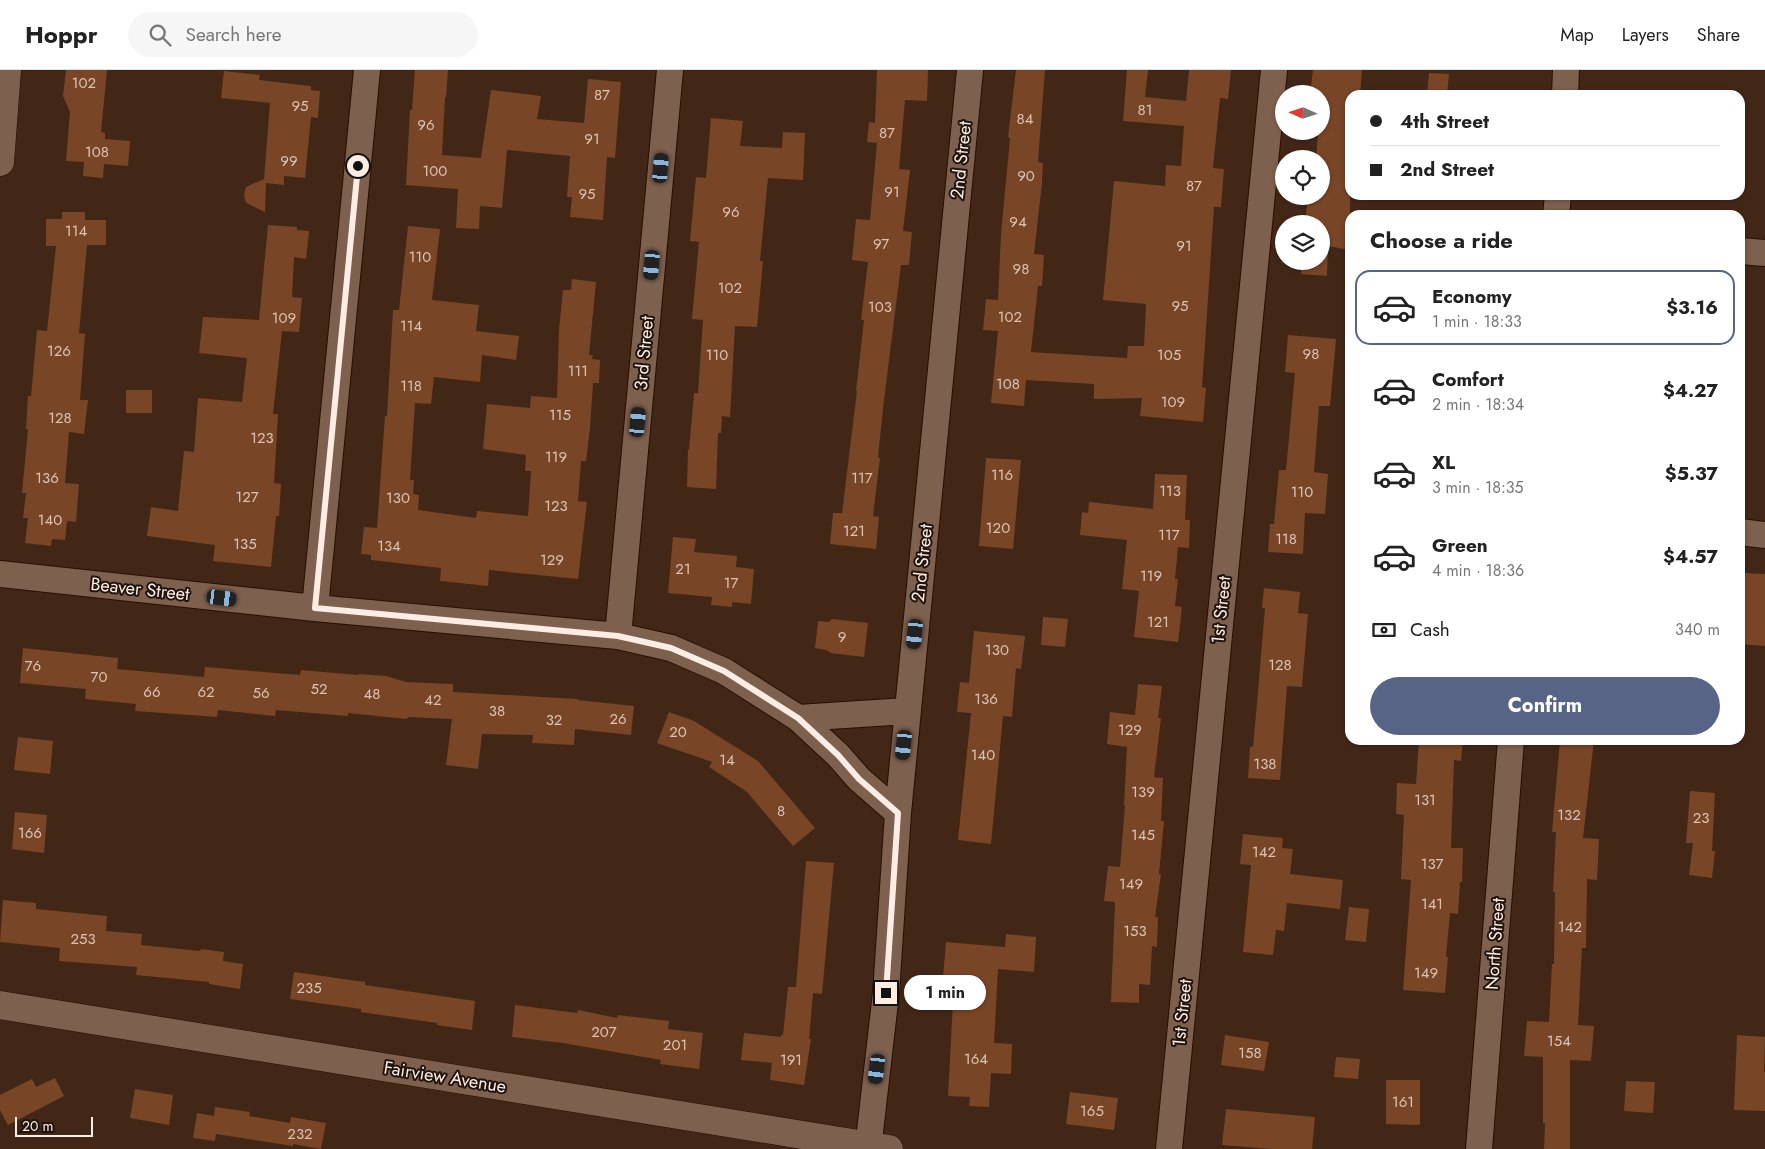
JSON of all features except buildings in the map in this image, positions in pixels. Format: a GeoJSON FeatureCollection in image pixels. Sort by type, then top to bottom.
{"type":"FeatureCollection","features":[{"type":"Feature","properties":{"kind":"street"},"geometry":{"type":"LineString","coordinates":[[0,162],[7,70]]}},
{"type":"Feature","properties":{"kind":"street"},"geometry":{"type":"LineString","coordinates":[[315,608],[367,70]]}},
{"type":"Feature","properties":{"kind":"street","name":"3rd Street"},"geometry":{"type":"LineString","coordinates":[[618,636],[670,70]]}},
{"type":"Feature","properties":{"kind":"street","name":"2nd Street"},"geometry":{"type":"LineString","coordinates":[[875,1148],[898,813],[970,70]]}},
{"type":"Feature","properties":{"kind":"street","name":"1st Street"},"geometry":{"type":"LineString","coordinates":[[1169,1149],[1274,70]]}},
{"type":"Feature","properties":{"kind":"street"},"geometry":{"type":"LineString","coordinates":[[1565,90],[1566,70]]}},
{"type":"Feature","properties":{"kind":"street"},"geometry":{"type":"LineString","coordinates":[[1745,251],[1765,253]]}},
{"type":"Feature","properties":{"kind":"street"},"geometry":{"type":"LineString","coordinates":[[1745,533],[1765,535]]}},
{"type":"Feature","properties":{"kind":"street","name":"Beaver Street"},"geometry":{"type":"LineString","coordinates":[[0,574],[315,608],[618,636],[671,648],[724,671],[798,718],[838,755],[859,779],[898,813]]}},
{"type":"Feature","properties":{"kind":"street"},"geometry":{"type":"LineString","coordinates":[[798,718],[907,711]]}},
{"type":"Feature","properties":{"kind":"street","name":"North Street"},"geometry":{"type":"LineString","coordinates":[[1479,1149],[1511,745]]}},
{"type":"Feature","properties":{"kind":"street","name":"Fairview Avenue"},"geometry":{"type":"LineString","coordinates":[[0,1005],[875,1148]]}},
{"type":"Feature","properties":{"kind":"route"},"geometry":{"type":"LineString","coordinates":[[358,166],[315,608],[618,636],[671,648],[724,671],[798,718],[838,755],[859,779],[898,813],[886,993]]}}]}
